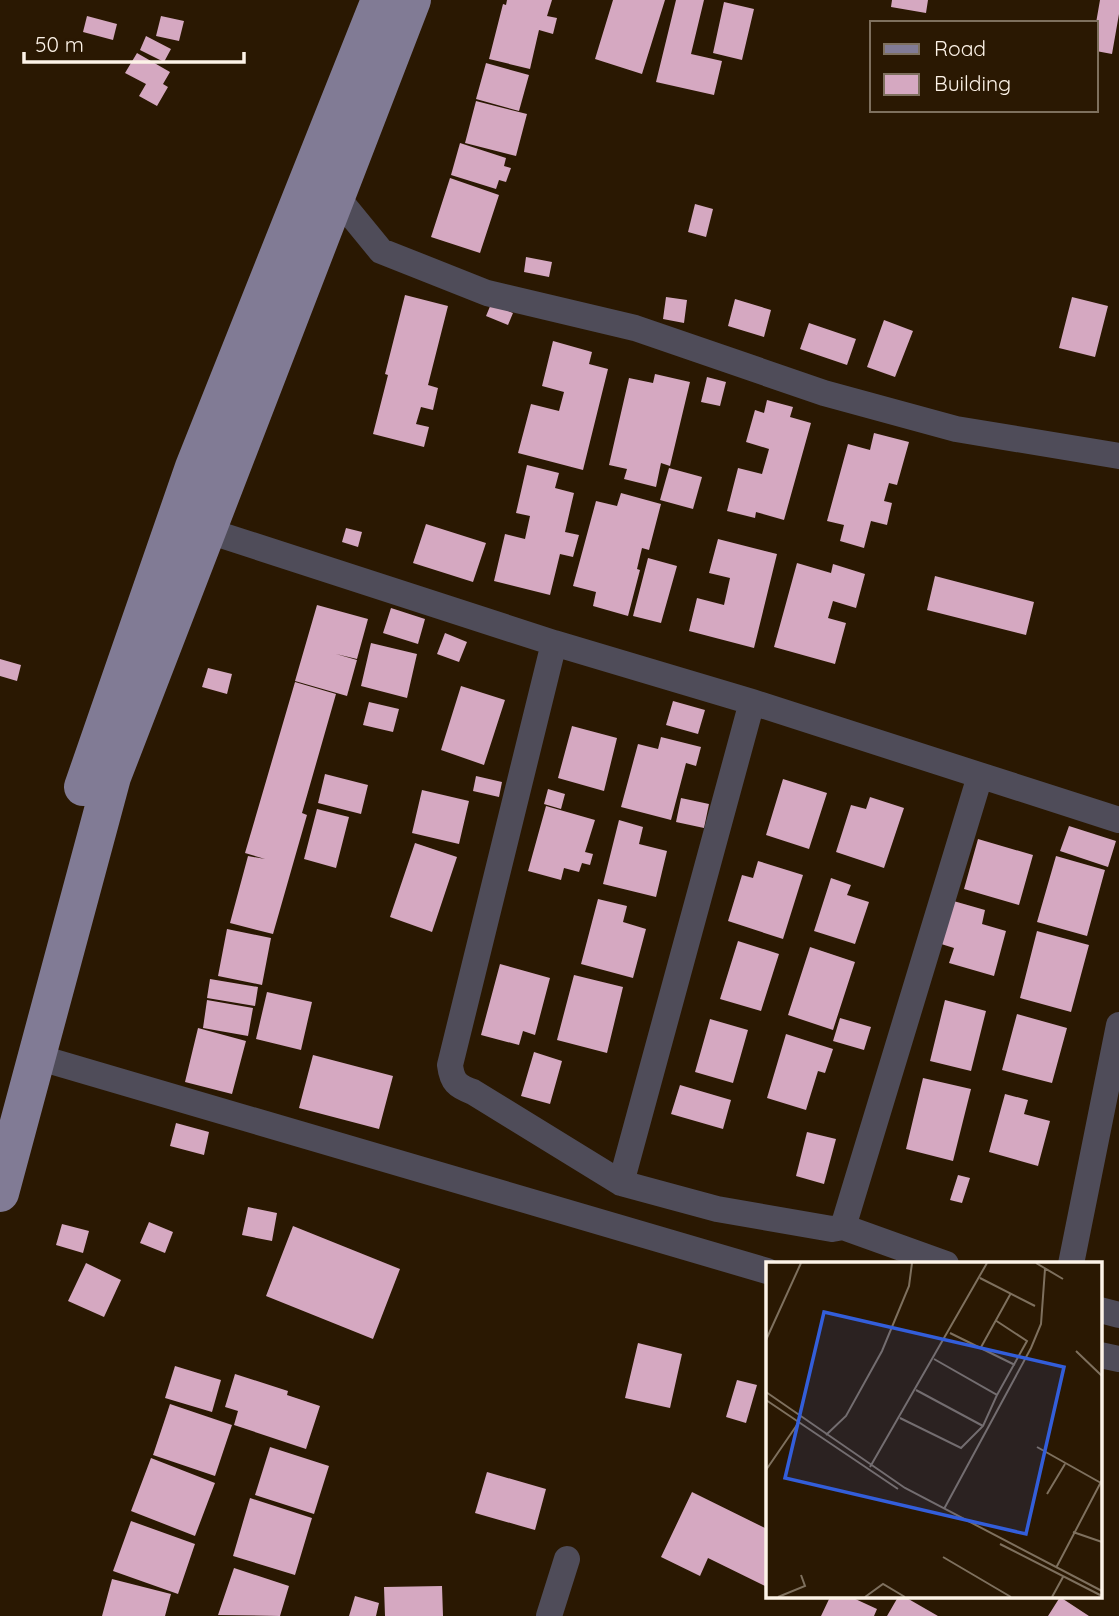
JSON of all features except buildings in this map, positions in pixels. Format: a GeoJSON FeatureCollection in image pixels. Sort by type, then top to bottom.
{"type":"FeatureCollection","features":[{"type":"Feature","properties":{"kind":"main road"},"geometry":{"type":"LineString","coordinates":[[0,1091],[88,769],[336,196],[382,2]]}},
{"type":"Feature","properties":{"kind":"main road"},"geometry":{"type":"LineString","coordinates":[[0,1193],[112,777],[192,525],[194,467],[382,2]]}},
{"type":"Feature","properties":{"kind":"street"},"geometry":{"type":"LineString","coordinates":[[336,196],[381,251],[487,293],[635,328],[824,393],[956,429],[1119,456]]}},
{"type":"Feature","properties":{"kind":"street"},"geometry":{"type":"LineString","coordinates":[[192,525],[554,643],[752,702],[1119,820]]}},
{"type":"Feature","properties":{"kind":"street"},"geometry":{"type":"LineString","coordinates":[[554,643],[450,1065],[452,1078],[458,1087],[473,1092],[621,1183],[717,1209],[832,1229],[843,1227],[940,1262]]}},
{"type":"Feature","properties":{"kind":"street"},"geometry":{"type":"LineString","coordinates":[[621,1183],[752,702]]}},
{"type":"Feature","properties":{"kind":"street"},"geometry":{"type":"LineString","coordinates":[[843,1227],[980,776]]}},
{"type":"Feature","properties":{"kind":"street"},"geometry":{"type":"LineString","coordinates":[[1071,1262],[1117,1041]]}},
{"type":"Feature","properties":{"kind":"street"},"geometry":{"type":"LineString","coordinates":[[37,1057],[766,1271]]}},
{"type":"Feature","properties":{"kind":"street"},"geometry":{"type":"LineString","coordinates":[[1102,1311],[1119,1315]]}},
{"type":"Feature","properties":{"kind":"street"},"geometry":{"type":"LineString","coordinates":[[549,1616],[567,1559]]}}]}
